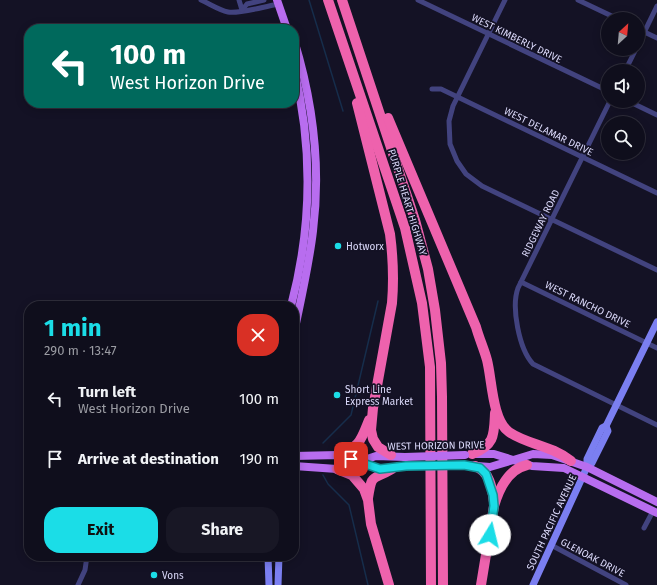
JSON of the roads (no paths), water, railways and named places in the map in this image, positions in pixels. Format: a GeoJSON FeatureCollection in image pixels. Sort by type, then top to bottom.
{"type":"FeatureCollection","features":[{"type":"Feature","properties":{"kind":"highway","name":"PURPLE HEART HIGHWAY"},"geometry":{"type":"LineString","coordinates":[[328,0],[405,228],[422,303],[428,341],[431,395],[431,585]]}},
{"type":"Feature","properties":{"kind":"highway","name":"PURPLE HEART HIGHWAY"},"geometry":{"type":"LineString","coordinates":[[342,0],[415,220],[428,269],[435,310],[441,363],[443,585]]}},
{"type":"Feature","properties":{"kind":"highway"},"geometry":{"type":"LineString","coordinates":[[353,32],[410,175],[476,327],[486,358],[495,405],[501,423],[510,432],[559,452],[570,461]]}},
{"type":"Feature","properties":{"kind":"highway"},"geometry":{"type":"LineString","coordinates":[[338,456],[351,450],[359,443],[365,432],[373,408],[392,303],[393,263],[390,234],[346,54]]}},
{"type":"Feature","properties":{"kind":"highway"},"geometry":{"type":"LineString","coordinates":[[469,455],[485,448],[492,439],[495,405]]}},
{"type":"Feature","properties":{"kind":"highway"},"geometry":{"type":"LineString","coordinates":[[373,408],[373,439],[381,450],[391,455]]}},
{"type":"Feature","properties":{"kind":"highway"},"geometry":{"type":"LineString","coordinates":[[481,585],[494,506],[500,490],[509,476],[517,469],[527,465]]}},
{"type":"Feature","properties":{"kind":"highway"},"geometry":{"type":"LineString","coordinates":[[470,466],[486,474],[492,489],[494,506]]}},
{"type":"Feature","properties":{"kind":"highway"},"geometry":{"type":"LineString","coordinates":[[337,469],[348,472],[359,481],[368,500]]}},
{"type":"Feature","properties":{"kind":"highway"},"geometry":{"type":"LineString","coordinates":[[389,585],[371,524],[368,500],[371,480],[374,477],[392,469]]}},
{"type":"Feature","properties":{"kind":"main road"},"geometry":{"type":"LineString","coordinates":[[276,1],[281,24]]}},
{"type":"Feature","properties":{"kind":"main road"},"geometry":{"type":"LineString","coordinates":[[276,1],[285,24]]}},
{"type":"Feature","properties":{"kind":"main road"},"geometry":{"type":"LineString","coordinates":[[276,1],[288,24]]}},
{"type":"Feature","properties":{"kind":"main road"},"geometry":{"type":"LineString","coordinates":[[293,301],[304,263],[308,214],[306,84],[299,58]]}},
{"type":"Feature","properties":{"kind":"main road"},"geometry":{"type":"LineString","coordinates":[[299,86],[307,112],[316,168],[315,207],[299,301]]}},
{"type":"Feature","properties":{"kind":"main road"},"geometry":{"type":"LineString","coordinates":[[308,185],[313,188],[312,202],[315,207]]}},
{"type":"Feature","properties":{"kind":"main road","name":"WEST HORIZON DRIVE"},"geometry":{"type":"LineString","coordinates":[[299,456],[338,456],[380,469],[392,469],[406,466],[490,467],[528,455],[540,453],[587,467],[657,502]]}},
{"type":"Feature","properties":{"kind":"main road","name":"WEST HORIZON DRIVE"},"geometry":{"type":"LineString","coordinates":[[299,466],[337,469],[376,456],[391,455],[405,457],[494,454],[527,465],[561,467],[655,512]]}},
{"type":"Feature","properties":{"kind":"street"},"geometry":{"type":"LineString","coordinates":[[201,0],[227,12],[242,10],[248,11],[276,1]]}},
{"type":"Feature","properties":{"kind":"street"},"geometry":{"type":"LineString","coordinates":[[239,0],[242,10]]}},
{"type":"Feature","properties":{"kind":"street"},"geometry":{"type":"LineString","coordinates":[[242,10],[247,4],[264,0]]}},
{"type":"Feature","properties":{"kind":"street","name":"WEST KIMBERLY DRIVE"},"geometry":{"type":"LineString","coordinates":[[418,0],[601,88]]}},
{"type":"Feature","properties":{"kind":"street"},"geometry":{"type":"LineString","coordinates":[[505,0],[457,96],[449,121],[449,136],[453,151],[462,170],[482,186],[657,270]]}},
{"type":"Feature","properties":{"kind":"street"},"geometry":{"type":"LineString","coordinates":[[578,0],[603,12]]}},
{"type":"Feature","properties":{"kind":"street"},"geometry":{"type":"LineString","coordinates":[[645,30],[657,6]]}},
{"type":"Feature","properties":{"kind":"street"},"geometry":{"type":"LineString","coordinates":[[645,32],[657,38]]}},
{"type":"Feature","properties":{"kind":"street","name":"WEST DELAMAR DRIVE"},"geometry":{"type":"LineString","coordinates":[[432,89],[441,89],[457,96],[657,193]]}},
{"type":"Feature","properties":{"kind":"street","name":"RIDGEWAY ROAD"},"geometry":{"type":"LineString","coordinates":[[607,108],[521,282],[515,297],[515,308],[522,349],[527,358],[542,370],[616,405]]}},
{"type":"Feature","properties":{"kind":"street"},"geometry":{"type":"LineString","coordinates":[[642,108],[657,115]]}},
{"type":"Feature","properties":{"kind":"street","name":"WEST RANCHO DRIVE"},"geometry":{"type":"LineString","coordinates":[[521,282],[657,348]]}},
{"type":"Feature","properties":{"kind":"street","name":"SOUTH PACIFIC AVENUE"},"geometry":{"type":"LineString","coordinates":[[533,585],[582,476],[587,467],[592,463],[608,431],[606,426],[657,322]]}},
{"type":"Feature","properties":{"kind":"street"},"geometry":{"type":"LineString","coordinates":[[616,405],[657,425]]}},
{"type":"Feature","properties":{"kind":"street"},"geometry":{"type":"LineString","coordinates":[[644,528],[655,512]]}},
{"type":"Feature","properties":{"kind":"street","name":"GLENOAK DRIVE"},"geometry":{"type":"LineString","coordinates":[[551,545],[626,585]]}},
{"type":"Feature","properties":{"kind":"street"},"geometry":{"type":"LineString","coordinates":[[78,585],[86,570],[87,561]]}},
{"type":"Feature","properties":{"kind":"street"},"geometry":{"type":"LineString","coordinates":[[268,561],[269,585]]}},
{"type":"Feature","properties":{"kind":"street"},"geometry":{"type":"LineString","coordinates":[[278,585],[279,561]]}},
{"type":"Feature","properties":{"kind":"waterway"},"geometry":{"type":"LineString","coordinates":[[309,0],[343,111]]}},
{"type":"Feature","properties":{"kind":"waterway"},"geometry":{"type":"LineString","coordinates":[[323,443],[351,415],[378,301]]}},
{"type":"Feature","properties":{"kind":"waterway"},"geometry":{"type":"LineString","coordinates":[[323,475],[328,484],[349,505],[368,585]]}},
{"type":"Feature","properties":{"kind":"place","name":"Hotworx"},"geometry":{"type":"Point","coordinates":[338,246]}},
{"type":"Feature","properties":{"kind":"place","name":"Short Line Express Market"},"geometry":{"type":"Point","coordinates":[337,395]}},
{"type":"Feature","properties":{"kind":"place","name":"Vons"},"geometry":{"type":"Point","coordinates":[154,575]}}]}
